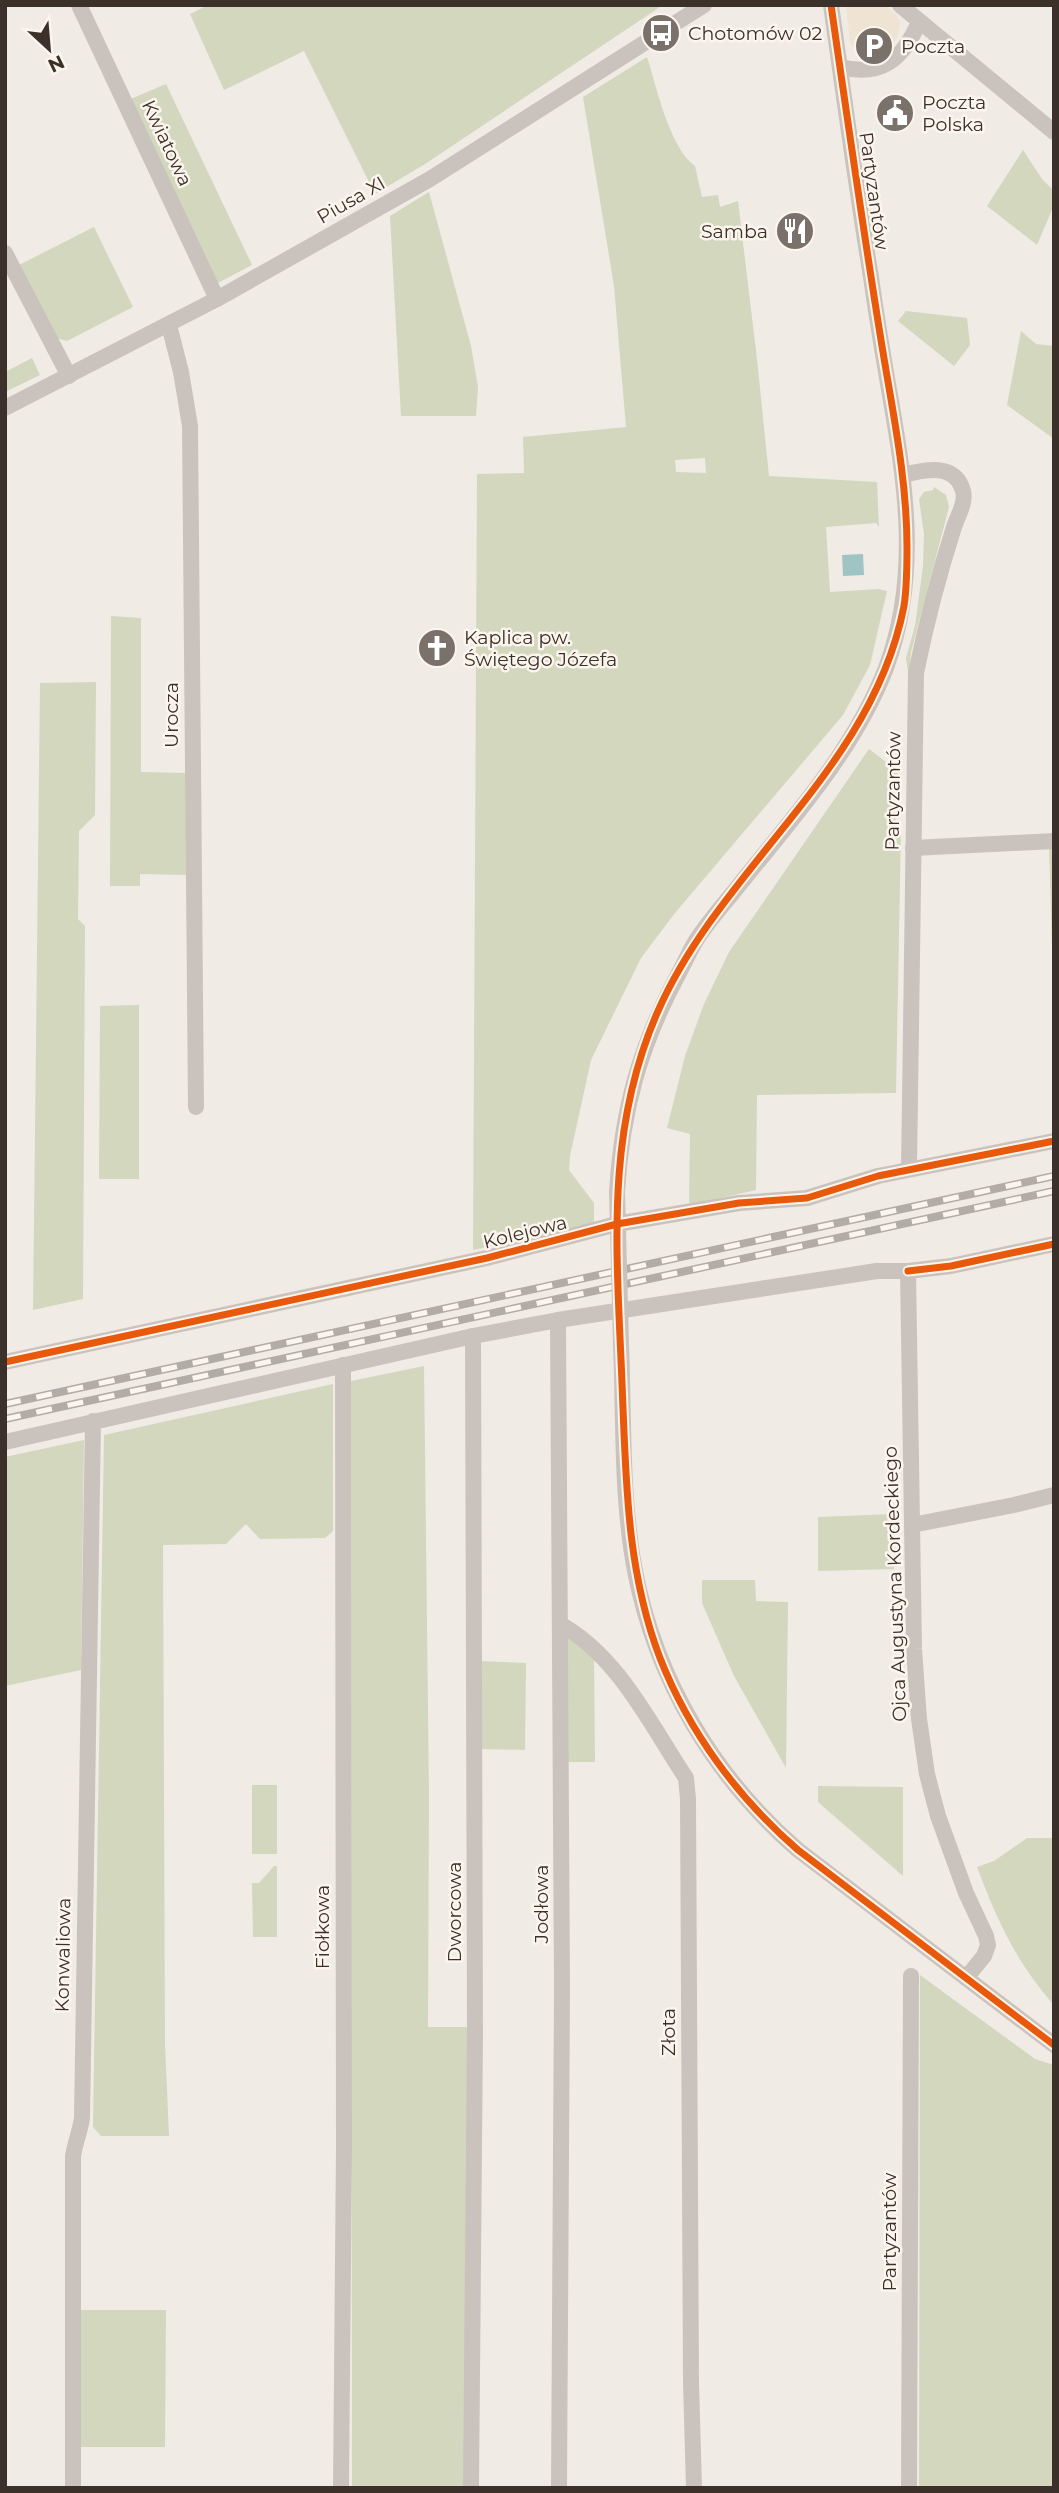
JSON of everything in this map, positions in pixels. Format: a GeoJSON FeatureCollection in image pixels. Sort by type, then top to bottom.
{"type":"FeatureCollection","features":[{"type":"Feature","properties":{"kind":"street","name":"Kwiatowa"},"geometry":{"type":"LineString","coordinates":[[79,5],[217,299]]}},
{"type":"Feature","properties":{"kind":"street","name":"Piusa XI"},"geometry":{"type":"LineString","coordinates":[[5,408],[217,299],[430,179],[704,5]]}},
{"type":"Feature","properties":{"kind":"street","name":"Partyzantów"},"geometry":{"type":"LineString","coordinates":[[831,5],[903,475],[907,585],[898,629],[886,667],[857,729],[833,765],[697,939],[659,1009],[630,1097],[619,1154],[617,1192],[627,1509],[635,1570],[660,1659],[686,1714],[732,1783],[779,1833],[841,1884],[966,1978]]}},
{"type":"Feature","properties":{"kind":"street"},"geometry":{"type":"LineString","coordinates":[[900,5],[1054,132]]}},
{"type":"Feature","properties":{"kind":"street"},"geometry":{"type":"LineString","coordinates":[[840,67],[864,70],[879,68],[895,60],[905,50],[919,22]]}},
{"type":"Feature","properties":{"kind":"street"},"geometry":{"type":"LineString","coordinates":[[5,253],[69,376]]}},
{"type":"Feature","properties":{"kind":"street","name":"Urocza"},"geometry":{"type":"LineString","coordinates":[[169,324],[190,426],[196,1107]]}},
{"type":"Feature","properties":{"kind":"street","name":"Partyzantów"},"geometry":{"type":"LineString","coordinates":[[903,475],[935,469],[948,472],[957,480],[964,499],[933,600],[916,673],[909,1169]]}},
{"type":"Feature","properties":{"kind":"street"},"geometry":{"type":"LineString","coordinates":[[914,848],[1054,841]]}},
{"type":"Feature","properties":{"kind":"street","name":"Kolejowa"},"geometry":{"type":"LineString","coordinates":[[5,1362],[487,1258],[617,1224],[739,1203],[807,1198],[878,1176],[1054,1141]]}},
{"type":"Feature","properties":{"kind":"street"},"geometry":{"type":"LineString","coordinates":[[5,1442],[473,1336],[558,1320],[877,1271],[951,1266],[1054,1244]]}},
{"type":"Feature","properties":{"kind":"street","name":"Ojca Augustyna Kordeckiego"},"geometry":{"type":"LineString","coordinates":[[908,1271],[914,1649],[919,1719],[927,1774],[951,1857],[988,1945],[984,1956],[966,1978]]}},
{"type":"Feature","properties":{"kind":"street","name":"Jodłowa"},"geometry":{"type":"LineString","coordinates":[[558,1320],[562,1987],[559,2488]]}},
{"type":"Feature","properties":{"kind":"street","name":"Dworcowa"},"geometry":{"type":"LineString","coordinates":[[471,2488],[475,2033],[473,1336]]}},
{"type":"Feature","properties":{"kind":"street","name":"Fiołkowa"},"geometry":{"type":"LineString","coordinates":[[341,2488],[344,2148],[343,1365]]}},
{"type":"Feature","properties":{"kind":"street","name":"Konwaliowa"},"geometry":{"type":"LineString","coordinates":[[73,2488],[73,2156],[80,2136],[82,2118],[93,1421]]}},
{"type":"Feature","properties":{"kind":"street"},"geometry":{"type":"LineString","coordinates":[[912,1525],[1054,1495]]}},
{"type":"Feature","properties":{"kind":"street","name":"Złota"},"geometry":{"type":"LineString","coordinates":[[560,1624],[576,1633],[605,1659],[685,1778],[688,1799],[694,2488]]}},
{"type":"Feature","properties":{"kind":"street","name":"Partyzantów"},"geometry":{"type":"LineString","coordinates":[[909,2488],[911,1976]]}},
{"type":"Feature","properties":{"kind":"street"},"geometry":{"type":"LineString","coordinates":[[966,1978],[1054,2045]]}},
{"type":"Feature","properties":{"kind":"green space"},"geometry":{"type":"Polygon","coordinates":[[[208,5],[663,5],[425,164],[375,194],[304,51],[224,90],[190,14],[208,5]]]}},
{"type":"Feature","properties":{"kind":"green space"},"geometry":{"type":"Polygon","coordinates":[[[647,57],[671,131],[686,157],[695,166],[702,197],[718,195],[720,207],[738,201],[769,476],[877,482],[879,527],[876,523],[826,527],[830,592],[879,589],[887,591],[870,665],[843,715],[675,913],[641,958],[591,1060],[569,1170],[594,1203],[594,1225],[473,1250],[477,474],[524,473],[523,437],[626,427],[614,286],[583,97],[647,57]],[[705,458],[675,460],[676,472],[706,473],[705,458]]]}},
{"type":"Feature","properties":{"kind":"green space"},"geometry":{"type":"Polygon","coordinates":[[[166,84],[252,265],[216,284],[128,100],[166,84]]]}},
{"type":"Feature","properties":{"kind":"green space"},"geometry":{"type":"Polygon","coordinates":[[[1023,150],[1042,179],[1054,191],[1054,205],[1037,245],[987,206],[1023,150]]]}},
{"type":"Feature","properties":{"kind":"green space"},"geometry":{"type":"Polygon","coordinates":[[[429,192],[471,346],[478,387],[476,416],[401,416],[390,216],[429,192]]]}},
{"type":"Feature","properties":{"kind":"green space"},"geometry":{"type":"Polygon","coordinates":[[[94,227],[133,307],[67,341],[56,338],[19,265],[94,227]]]}},
{"type":"Feature","properties":{"kind":"green space"},"geometry":{"type":"Polygon","coordinates":[[[906,311],[967,318],[970,345],[954,366],[898,321],[906,311]]]}},
{"type":"Feature","properties":{"kind":"green space"},"geometry":{"type":"Polygon","coordinates":[[[1021,331],[1036,344],[1054,346],[1054,439],[1007,405],[1021,331]]]}},
{"type":"Feature","properties":{"kind":"green space"},"geometry":{"type":"Polygon","coordinates":[[[32,358],[40,375],[5,392],[5,372],[32,358]]]}},
{"type":"Feature","properties":{"kind":"green space"},"geometry":{"type":"Polygon","coordinates":[[[934,487],[946,495],[949,507],[911,652],[909,679],[906,658],[915,626],[923,566],[924,534],[919,499],[924,492],[933,490],[934,487]]]}},
{"type":"Feature","properties":{"kind":"green space"},"geometry":{"type":"Polygon","coordinates":[[[111,616],[141,618],[141,772],[186,773],[190,875],[140,874],[140,886],[110,886],[111,616]]]}},
{"type":"Feature","properties":{"kind":"green space"},"geometry":{"type":"Polygon","coordinates":[[[96,682],[95,815],[79,831],[78,919],[85,926],[83,1299],[33,1310],[40,683],[96,682]]]}},
{"type":"Feature","properties":{"kind":"green space"},"geometry":{"type":"Polygon","coordinates":[[[869,749],[898,771],[896,827],[901,828],[896,1093],[757,1095],[756,1190],[689,1205],[690,1134],[667,1128],[685,1056],[704,1004],[729,952],[869,749]]]}},
{"type":"Feature","properties":{"kind":"green space"},"geometry":{"type":"Polygon","coordinates":[[[1049,846],[1054,846],[1054,948],[1052,948],[1049,846]]]}},
{"type":"Feature","properties":{"kind":"green space"},"geometry":{"type":"Polygon","coordinates":[[[139,1005],[139,1179],[99,1179],[100,1006],[139,1005]]]}},
{"type":"Feature","properties":{"kind":"green space"},"geometry":{"type":"Polygon","coordinates":[[[424,1366],[429,1796],[428,2027],[471,2027],[468,2488],[352,2488],[351,1381],[424,1366]]]}},
{"type":"Feature","properties":{"kind":"green space"},"geometry":{"type":"Polygon","coordinates":[[[333,1384],[333,1531],[325,1538],[260,1539],[246,1524],[226,1544],[163,1545],[165,2044],[169,2136],[101,2136],[93,2127],[104,1435],[333,1384]]]}},
{"type":"Feature","properties":{"kind":"green space"},"geometry":{"type":"Polygon","coordinates":[[[84,1440],[81,1670],[5,1686],[5,1457],[84,1440]]]}},
{"type":"Feature","properties":{"kind":"green space"},"geometry":{"type":"Polygon","coordinates":[[[893,1514],[894,1569],[818,1571],[818,1517],[893,1514]]]}},
{"type":"Feature","properties":{"kind":"green space"},"geometry":{"type":"Polygon","coordinates":[[[702,1580],[755,1580],[756,1601],[788,1602],[786,1768],[734,1676],[702,1603],[702,1580]]]}},
{"type":"Feature","properties":{"kind":"green space"},"geometry":{"type":"Polygon","coordinates":[[[564,1634],[594,1657],[595,1762],[564,1762],[564,1634]]]}},
{"type":"Feature","properties":{"kind":"green space"},"geometry":{"type":"Polygon","coordinates":[[[480,1661],[526,1663],[525,1750],[480,1749],[480,1661]]]}},
{"type":"Feature","properties":{"kind":"green space"},"geometry":{"type":"Polygon","coordinates":[[[252,1785],[277,1785],[277,1854],[252,1854],[252,1785]]]}},
{"type":"Feature","properties":{"kind":"green space"},"geometry":{"type":"Polygon","coordinates":[[[818,1786],[903,1787],[903,1876],[818,1802],[818,1786]]]}},
{"type":"Feature","properties":{"kind":"green space"},"geometry":{"type":"Polygon","coordinates":[[[1027,1838],[1054,1838],[1054,2005],[1029,1973],[1009,1940],[977,1867],[994,1861],[1027,1838]]]}},
{"type":"Feature","properties":{"kind":"green space"},"geometry":{"type":"Polygon","coordinates":[[[277,1866],[277,1937],[253,1937],[252,1883],[259,1883],[277,1866]]]}},
{"type":"Feature","properties":{"kind":"green space"},"geometry":{"type":"Polygon","coordinates":[[[920,1975],[1035,2059],[1054,2065],[1054,2488],[919,2488],[920,1975]]]}},
{"type":"Feature","properties":{"kind":"green space"},"geometry":{"type":"Polygon","coordinates":[[[81,2310],[166,2310],[165,2447],[80,2447],[81,2310]]]}},
{"type":"Feature","properties":{"kind":"shaded area"},"geometry":{"type":"Polygon","coordinates":[[[846,5],[885,5],[896,15],[900,22],[898,36],[887,52],[869,55],[858,52],[850,43],[846,5]]]}},
{"type":"Feature","properties":{"kind":"water"},"geometry":{"type":"Polygon","coordinates":[[[863,554],[864,575],[843,576],[842,555],[863,554]]]}},
{"type":"Feature","properties":{"kind":"railway"},"geometry":{"type":"LineString","coordinates":[[5,1404],[1054,1176]]}},
{"type":"Feature","properties":{"kind":"railway"},"geometry":{"type":"LineString","coordinates":[[5,1419],[1054,1191]]}},
{"type":"Feature","properties":{"kind":"cycle path"},"geometry":{"type":"LineString","coordinates":[[831,5],[902,469],[906,521],[905,599],[887,665],[861,718],[829,768],[719,909],[686,958],[658,1011],[641,1057],[629,1102],[618,1194],[618,1288],[630,1522],[640,1591],[660,1658],[685,1712],[736,1786],[798,1850],[1054,2045]]}},
{"type":"Feature","properties":{"kind":"cycle path"},"geometry":{"type":"LineString","coordinates":[[5,1362],[487,1258],[617,1224],[739,1203],[807,1198],[878,1176],[1054,1141]]}},
{"type":"Feature","properties":{"kind":"cycle path"},"geometry":{"type":"LineString","coordinates":[[908,1271],[951,1266],[1054,1244]]}},
{"type":"Feature","properties":{"kind":"place","name":"Chotomów 02"},"geometry":{"type":"Point","coordinates":[661,33]}},
{"type":"Feature","properties":{"kind":"place","name":"Poczta"},"geometry":{"type":"Point","coordinates":[874,46]}},
{"type":"Feature","properties":{"kind":"place","name":"Poczta Polska"},"geometry":{"type":"Point","coordinates":[895,113]}},
{"type":"Feature","properties":{"kind":"place","name":"Samba"},"geometry":{"type":"Point","coordinates":[795,231]}},
{"type":"Feature","properties":{"kind":"place","name":"Kaplica pw. Świętego Józefa"},"geometry":{"type":"Point","coordinates":[437,648]}}]}
